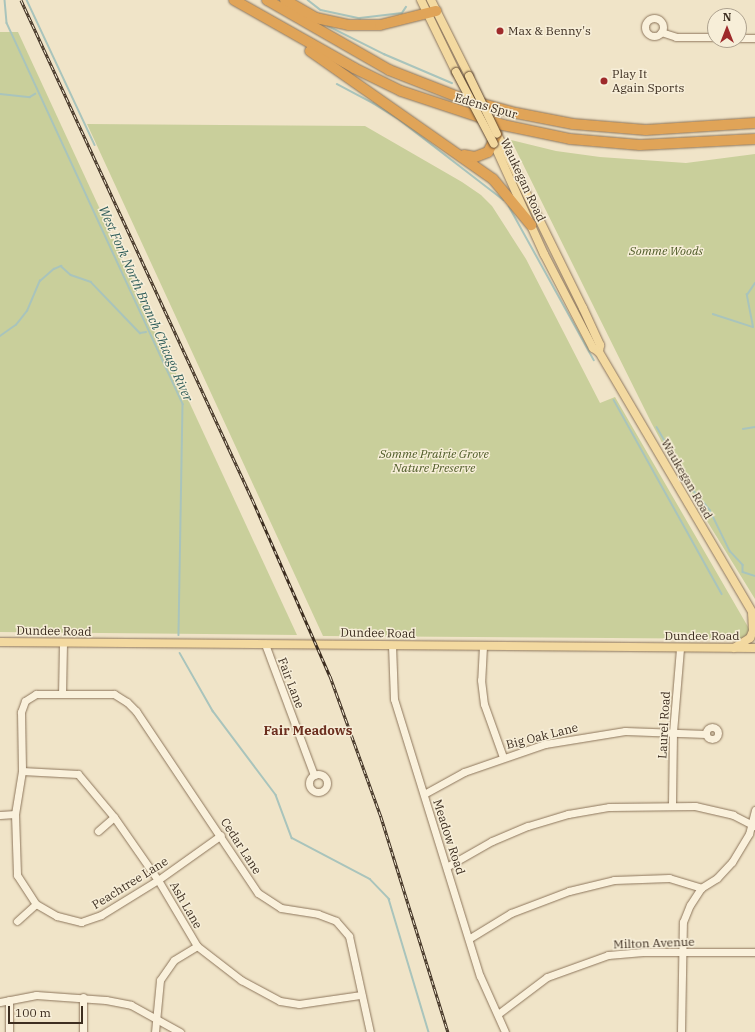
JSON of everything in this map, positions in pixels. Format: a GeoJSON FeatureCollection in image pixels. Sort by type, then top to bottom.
{"type":"FeatureCollection","features":[{"type":"Feature","properties":{"kind":"highway","name":"Edens Spur"},"geometry":{"type":"LineString","coordinates":[[234,0],[354,68],[394,88],[435,104],[503,125],[570,139],[640,145],[755,139]]}},
{"type":"Feature","properties":{"kind":"highway"},"geometry":{"type":"LineString","coordinates":[[234,0],[460,154],[493,179],[514,201],[531,224]]}},
{"type":"Feature","properties":{"kind":"highway","name":"Edens Spur"},"geometry":{"type":"LineString","coordinates":[[267,0],[389,70],[451,95],[516,114],[573,124],[646,130],[755,123]]}},
{"type":"Feature","properties":{"kind":"highway"},"geometry":{"type":"LineString","coordinates":[[285,0],[316,18],[348,25],[380,25],[432,13]]}},
{"type":"Feature","properties":{"kind":"highway"},"geometry":{"type":"LineString","coordinates":[[460,154],[480,157],[490,150],[494,144],[497,134]]}},
{"type":"Feature","properties":{"kind":"main road"},"geometry":{"type":"LineString","coordinates":[[421,0],[432,13]]}},
{"type":"Feature","properties":{"kind":"main road"},"geometry":{"type":"LineString","coordinates":[[431,0],[432,13]]}},
{"type":"Feature","properties":{"kind":"main road","name":"Waukegan Road"},"geometry":{"type":"LineString","coordinates":[[432,13],[456,72],[494,144],[531,224],[593,348],[599,352],[754,615]]}},
{"type":"Feature","properties":{"kind":"main road","name":"Waukegan Road"},"geometry":{"type":"LineString","coordinates":[[432,13],[469,76],[583,308],[600,345],[599,352]]}},
{"type":"Feature","properties":{"kind":"main road"},"geometry":{"type":"LineString","coordinates":[[734,648],[750,638],[754,631],[754,615]]}},
{"type":"Feature","properties":{"kind":"main road","name":"Dundee Road"},"geometry":{"type":"LineString","coordinates":[[0,642],[755,648]]}},
{"type":"Feature","properties":{"kind":"street"},"geometry":{"type":"LineString","coordinates":[[661,32],[676,37],[707,37]]}},
{"type":"Feature","properties":{"kind":"street"},"geometry":{"type":"LineString","coordinates":[[0,815],[15,814],[22,771],[21,712],[25,702],[36,694],[62,694],[63,643]]}},
{"type":"Feature","properties":{"kind":"street","name":"Fair Lane"},"geometry":{"type":"LineString","coordinates":[[265,644],[314,775]]}},
{"type":"Feature","properties":{"kind":"street","name":"Meadow Road"},"geometry":{"type":"LineString","coordinates":[[392,645],[394,699],[448,866],[480,976],[505,1032]]}},
{"type":"Feature","properties":{"kind":"street"},"geometry":{"type":"LineString","coordinates":[[483,646],[481,680],[484,704],[502,757]]}},
{"type":"Feature","properties":{"kind":"street","name":"Laurel Road"},"geometry":{"type":"LineString","coordinates":[[672,804],[673,732],[680,648]]}},
{"type":"Feature","properties":{"kind":"street","name":"Cedar Lane"},"geometry":{"type":"LineString","coordinates":[[62,694],[114,694],[127,702],[136,711],[221,834],[258,893],[281,908],[318,914],[336,921],[349,936],[370,1032]]}},
{"type":"Feature","properties":{"kind":"street","name":"Big Oak Lane"},"geometry":{"type":"LineString","coordinates":[[424,794],[464,772],[502,757],[578,737],[626,731],[673,732],[690,735],[706,734]]}},
{"type":"Feature","properties":{"kind":"street","name":"Ash Lane"},"geometry":{"type":"LineString","coordinates":[[22,771],[78,774],[114,817],[158,880],[197,946],[241,980],[280,1001],[318,1003],[361,995]]}},
{"type":"Feature","properties":{"kind":"street"},"geometry":{"type":"LineString","coordinates":[[448,866],[492,841],[528,826],[568,814],[609,807],[672,804],[715,810],[753,826]]}},
{"type":"Feature","properties":{"kind":"street"},"geometry":{"type":"LineString","coordinates":[[681,1032],[682,922],[690,905],[701,888],[717,878],[732,862],[753,826],[755,810]]}},
{"type":"Feature","properties":{"kind":"street","name":"Peachtree Lane"},"geometry":{"type":"LineString","coordinates":[[15,814],[17,875],[36,904],[57,916],[81,922],[101,915],[158,880],[221,834]]}},
{"type":"Feature","properties":{"kind":"street"},"geometry":{"type":"LineString","coordinates":[[98,831],[114,817]]}},
{"type":"Feature","properties":{"kind":"street"},"geometry":{"type":"LineString","coordinates":[[470,938],[511,913],[568,891],[614,880],[669,878],[701,888]]}},
{"type":"Feature","properties":{"kind":"street"},"geometry":{"type":"LineString","coordinates":[[17,921],[36,904]]}},
{"type":"Feature","properties":{"kind":"street"},"geometry":{"type":"LineString","coordinates":[[155,1032],[155,1017],[160,980],[174,960],[197,946]]}},
{"type":"Feature","properties":{"kind":"street","name":"Milton Avenue"},"geometry":{"type":"LineString","coordinates":[[498,1014],[547,977],[578,964],[608,955],[681,952],[755,952]]}},
{"type":"Feature","properties":{"kind":"street"},"geometry":{"type":"LineString","coordinates":[[0,1002],[36,995],[83,998],[131,1005],[180,1032]]}},
{"type":"Feature","properties":{"kind":"street"},"geometry":{"type":"LineString","coordinates":[[82,1032],[83,998]]}},
{"type":"Feature","properties":{"kind":"street"},"geometry":{"type":"LineString","coordinates":[[9,1000],[9,1032]]}},
{"type":"Feature","properties":{"kind":"green space"},"geometry":{"type":"Polygon","coordinates":[[[0,32],[18,32],[297,635],[0,632],[0,32]]]}},
{"type":"Feature","properties":{"kind":"green space","name":"Somme Prairie Grove Nature Preserve"},"geometry":{"type":"Polygon","coordinates":[[[87,124],[365,126],[462,182],[481,195],[492,206],[526,259],[600,403],[615,397],[751,632],[746,639],[323,636],[87,124]]]}},
{"type":"Feature","properties":{"kind":"green space","name":"Somme Woods"},"geometry":{"type":"Polygon","coordinates":[[[511,140],[556,151],[600,157],[686,163],[755,154],[755,599],[686,487],[652,424],[511,140]]]}},
{"type":"Feature","properties":{"kind":"waterway","name":"West Fork North Branch Chicago River"},"geometry":{"type":"LineString","coordinates":[[5,0],[7,23],[183,404],[179,635]]}},
{"type":"Feature","properties":{"kind":"waterway"},"geometry":{"type":"LineString","coordinates":[[27,0],[95,145]]}},
{"type":"Feature","properties":{"kind":"waterway"},"geometry":{"type":"LineString","coordinates":[[308,0],[321,10],[360,18],[402,13],[406,7]]}},
{"type":"Feature","properties":{"kind":"waterway"},"geometry":{"type":"LineString","coordinates":[[328,26],[384,54],[452,83]]}},
{"type":"Feature","properties":{"kind":"waterway"},"geometry":{"type":"LineString","coordinates":[[337,84],[373,103],[400,120],[504,200]]}},
{"type":"Feature","properties":{"kind":"waterway"},"geometry":{"type":"LineString","coordinates":[[0,94],[30,97],[35,94]]}},
{"type":"Feature","properties":{"kind":"waterway"},"geometry":{"type":"LineString","coordinates":[[509,206],[594,360]]}},
{"type":"Feature","properties":{"kind":"waterway"},"geometry":{"type":"LineString","coordinates":[[0,336],[16,325],[27,311],[40,281],[54,269],[61,266],[71,275],[91,282],[140,333],[146,332]]}},
{"type":"Feature","properties":{"kind":"waterway"},"geometry":{"type":"LineString","coordinates":[[713,314],[753,327],[747,295],[755,283]]}},
{"type":"Feature","properties":{"kind":"waterway"},"geometry":{"type":"LineString","coordinates":[[614,400],[722,594]]}},
{"type":"Feature","properties":{"kind":"waterway"},"geometry":{"type":"LineString","coordinates":[[657,427],[694,491],[710,510],[730,551],[743,565],[743,572],[755,576]]}},
{"type":"Feature","properties":{"kind":"waterway"},"geometry":{"type":"LineString","coordinates":[[743,429],[755,427]]}},
{"type":"Feature","properties":{"kind":"waterway"},"geometry":{"type":"LineString","coordinates":[[368,632],[382,632]]}},
{"type":"Feature","properties":{"kind":"waterway","name":"West Fork North Branch Chicago River"},"geometry":{"type":"LineString","coordinates":[[180,653],[213,711],[276,795],[292,838],[370,879],[389,899],[429,1032]]}},
{"type":"Feature","properties":{"kind":"railway"},"geometry":{"type":"LineString","coordinates":[[21,0],[253,501],[330,676],[381,817],[448,1032]]}},
{"type":"Feature","properties":{"kind":"place","name":"Max & Benny's"},"geometry":{"type":"Point","coordinates":[500,31]}},
{"type":"Feature","properties":{"kind":"place","name":"Play It Again Sports"},"geometry":{"type":"Point","coordinates":[604,81]}},
{"type":"Feature","properties":{"kind":"district","name":"Fair Meadows"},"geometry":{"type":"Point","coordinates":[308,731]}}]}
